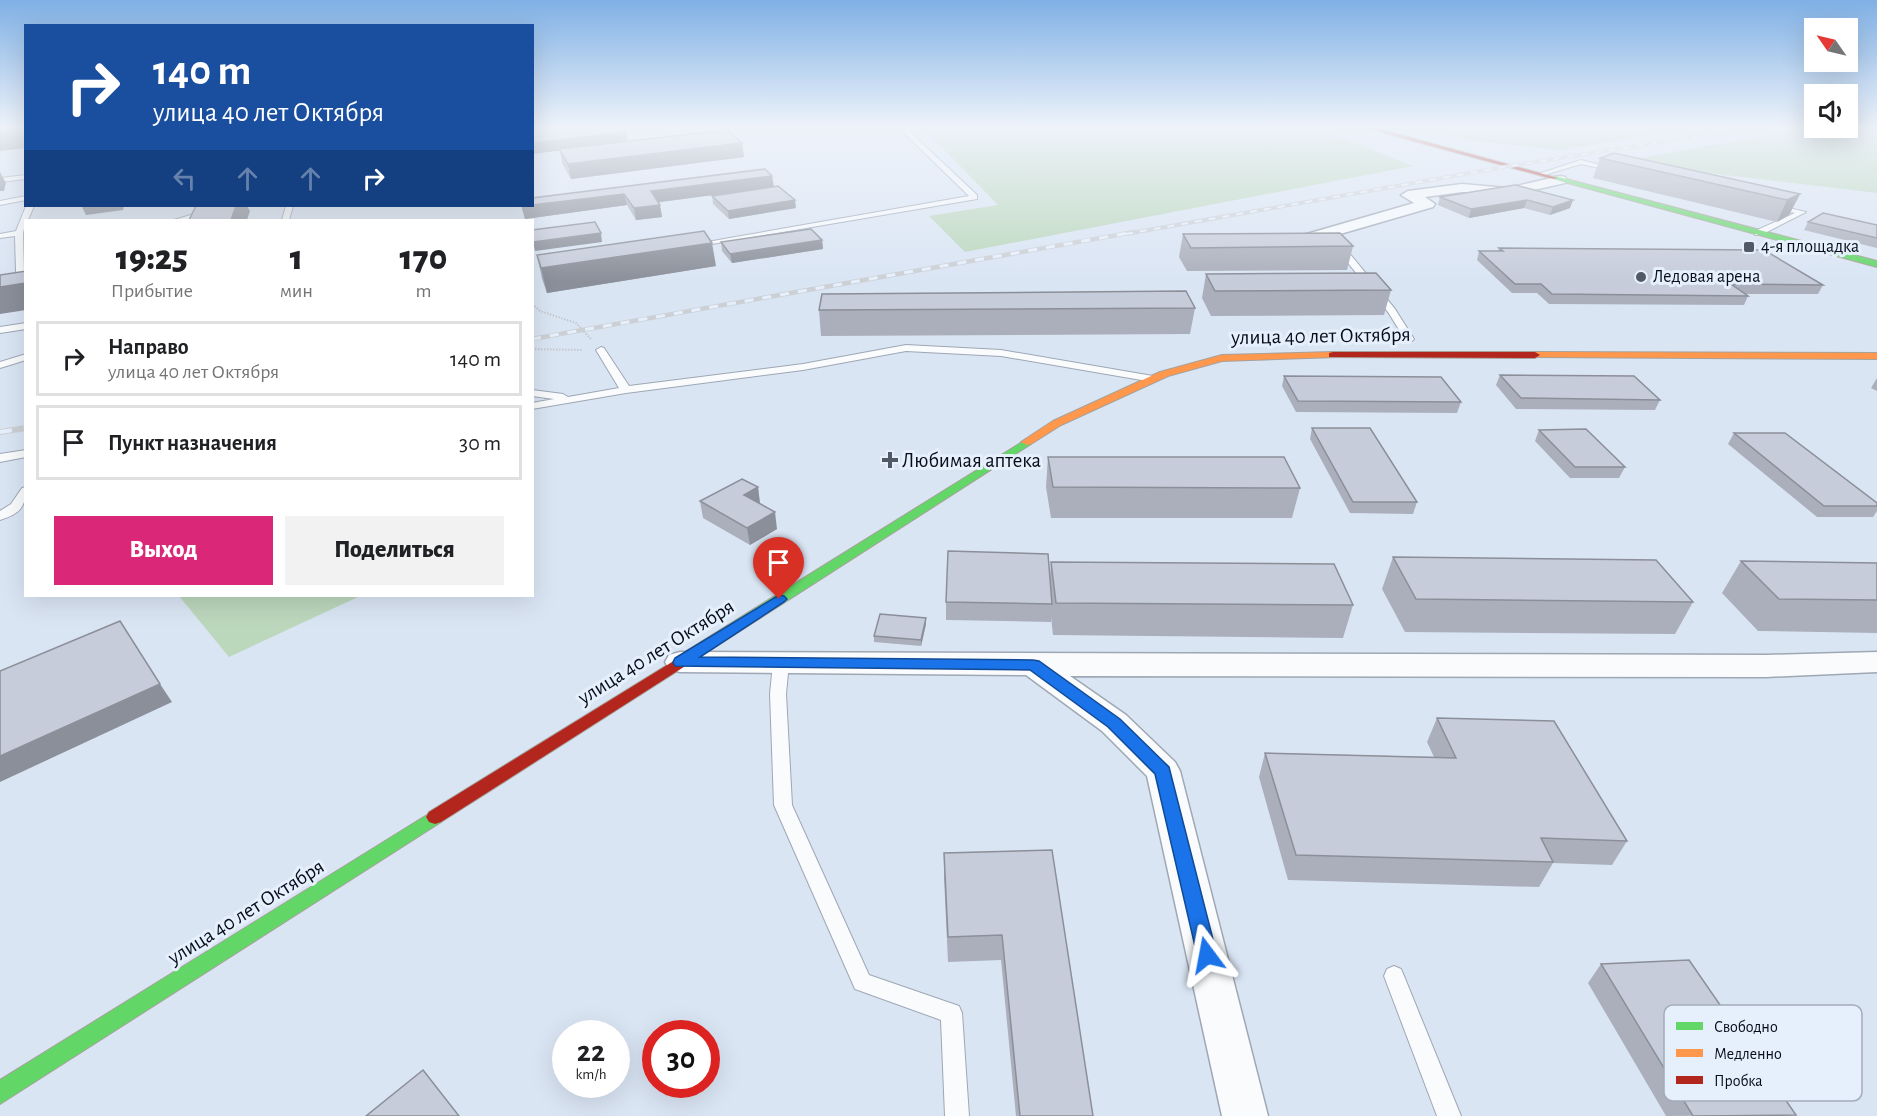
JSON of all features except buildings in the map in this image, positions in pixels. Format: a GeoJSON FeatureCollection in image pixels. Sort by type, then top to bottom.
{"type":"FeatureCollection","features":[{"type":"Feature","properties":{"kind":"main road"},"geometry":{"type":"LineString","coordinates":[[1554,178],[1877,264]]}},
{"type":"Feature","properties":{"kind":"main road","name":"улица 40 лет Октября"},"geometry":{"type":"LineString","coordinates":[[0,1093],[1057,423],[1153,379],[1222,358],[1277,356],[1877,356]]}},
{"type":"Feature","properties":{"kind":"street"},"geometry":{"type":"LineString","coordinates":[[1285,244],[1428,204],[1408,195],[1462,188],[1507,192],[1560,180]]}},
{"type":"Feature","properties":{"kind":"street"},"geometry":{"type":"LineString","coordinates":[[680,662],[1766,666],[1877,662]]}},
{"type":"Feature","properties":{"kind":"street"},"geometry":{"type":"LineString","coordinates":[[1033,665],[1114,723],[1163,771],[1245,1116]]}},
{"type":"Feature","properties":{"kind":"lane"},"geometry":{"type":"LineString","coordinates":[[0,180],[17,178]]}},
{"type":"Feature","properties":{"kind":"lane"},"geometry":{"type":"LineString","coordinates":[[682,247],[974,197],[954,178]]}},
{"type":"Feature","properties":{"kind":"lane"},"geometry":{"type":"LineString","coordinates":[[0,202],[24,198]]}},
{"type":"Feature","properties":{"kind":"lane"},"geometry":{"type":"LineString","coordinates":[[1767,204],[1813,215]]}},
{"type":"Feature","properties":{"kind":"lane"},"geometry":{"type":"LineString","coordinates":[[182,219],[214,211]]}},
{"type":"Feature","properties":{"kind":"lane"},"geometry":{"type":"LineString","coordinates":[[1758,233],[1802,212]]}},
{"type":"Feature","properties":{"kind":"lane"},"geometry":{"type":"LineString","coordinates":[[20,272],[22,249],[19,233],[24,221]]}},
{"type":"Feature","properties":{"kind":"lane"},"geometry":{"type":"LineString","coordinates":[[0,236],[19,233]]}},
{"type":"Feature","properties":{"kind":"lane"},"geometry":{"type":"LineString","coordinates":[[1321,234],[1336,242],[1392,311],[1409,339]]}},
{"type":"Feature","properties":{"kind":"lane"},"geometry":{"type":"LineString","coordinates":[[0,330],[24,326]]}},
{"type":"Feature","properties":{"kind":"lane"},"geometry":{"type":"LineString","coordinates":[[534,406],[626,390],[803,367],[906,348],[1001,353],[1153,379]]}},
{"type":"Feature","properties":{"kind":"lane"},"geometry":{"type":"LineString","coordinates":[[602,350],[626,390]]}},
{"type":"Feature","properties":{"kind":"lane"},"geometry":{"type":"LineString","coordinates":[[0,365],[24,358]]}},
{"type":"Feature","properties":{"kind":"lane"},"geometry":{"type":"LineString","coordinates":[[534,393],[574,399]]}},
{"type":"Feature","properties":{"kind":"lane"},"geometry":{"type":"LineString","coordinates":[[0,458],[24,453]]}},
{"type":"Feature","properties":{"kind":"lane"},"geometry":{"type":"LineString","coordinates":[[0,516],[16,507],[24,494]]}},
{"type":"Feature","properties":{"kind":"lane"},"geometry":{"type":"LineString","coordinates":[[781,663],[778,694],[783,804],[862,982],[951,1013],[957,1116]]}},
{"type":"Feature","properties":{"kind":"lane"},"geometry":{"type":"LineString","coordinates":[[1394,976],[1449,1116]]}},
{"type":"Feature","properties":{"kind":"path"},"geometry":{"type":"LineString","coordinates":[[534,306],[540,311],[576,323],[602,350]]}},
{"type":"Feature","properties":{"kind":"path"},"geometry":{"type":"LineString","coordinates":[[534,349],[602,350]]}},
{"type":"Feature","properties":{"kind":"green space"},"geometry":{"type":"Polygon","coordinates":[[[972,178],[1350,178],[965,252],[929,216],[998,205],[972,178]]]}},
{"type":"Feature","properties":{"kind":"green space"},"geometry":{"type":"Polygon","coordinates":[[[1752,178],[1877,178],[1877,193],[1752,178]]]}},
{"type":"Feature","properties":{"kind":"green space"},"geometry":{"type":"Polygon","coordinates":[[[180,597],[358,597],[229,657],[180,597]]]}},
{"type":"Feature","properties":{"kind":"railway"},"geometry":{"type":"LineString","coordinates":[[1126,234],[1442,178]]}},
{"type":"Feature","properties":{"kind":"railway"},"geometry":{"type":"LineString","coordinates":[[534,339],[1134,232]]}},
{"type":"Feature","properties":{"kind":"railway"},"geometry":{"type":"LineString","coordinates":[[0,432],[24,428]]}},
{"type":"Feature","properties":{"kind":"traffic: fast"},"geometry":{"type":"LineString","coordinates":[[1555,178],[1877,264]]}},
{"type":"Feature","properties":{"kind":"traffic: fast"},"geometry":{"type":"LineString","coordinates":[[685,659],[1027,442]]}},
{"type":"Feature","properties":{"kind":"traffic: fast"},"geometry":{"type":"LineString","coordinates":[[0,1093],[435,817]]}},
{"type":"Feature","properties":{"kind":"traffic: slow"},"geometry":{"type":"LineString","coordinates":[[1027,442],[1057,423],[1164,374],[1222,358],[1333,355]]}},
{"type":"Feature","properties":{"kind":"traffic: slow"},"geometry":{"type":"LineString","coordinates":[[1535,355],[1877,356]]}},
{"type":"Feature","properties":{"kind":"traffic: jam"},"geometry":{"type":"LineString","coordinates":[[1333,355],[1535,355]]}},
{"type":"Feature","properties":{"kind":"traffic: jam"},"geometry":{"type":"LineString","coordinates":[[435,817],[685,659]]}},
{"type":"Feature","properties":{"kind":"place","name":"4-я площадка"},"geometry":{"type":"Point","coordinates":[1749,247]}},
{"type":"Feature","properties":{"kind":"place","name":"Ледовая арена"},"geometry":{"type":"Point","coordinates":[1641,277]}},
{"type":"Feature","properties":{"kind":"place","name":"Любимая аптека"},"geometry":{"type":"Point","coordinates":[890,460]}},
{"type":"Feature","properties":{"kind":"route"},"geometry":{"type":"LineString","coordinates":[[779,599],[680,662],[1033,665],[1114,723],[1163,771],[1207,955]]}}]}
